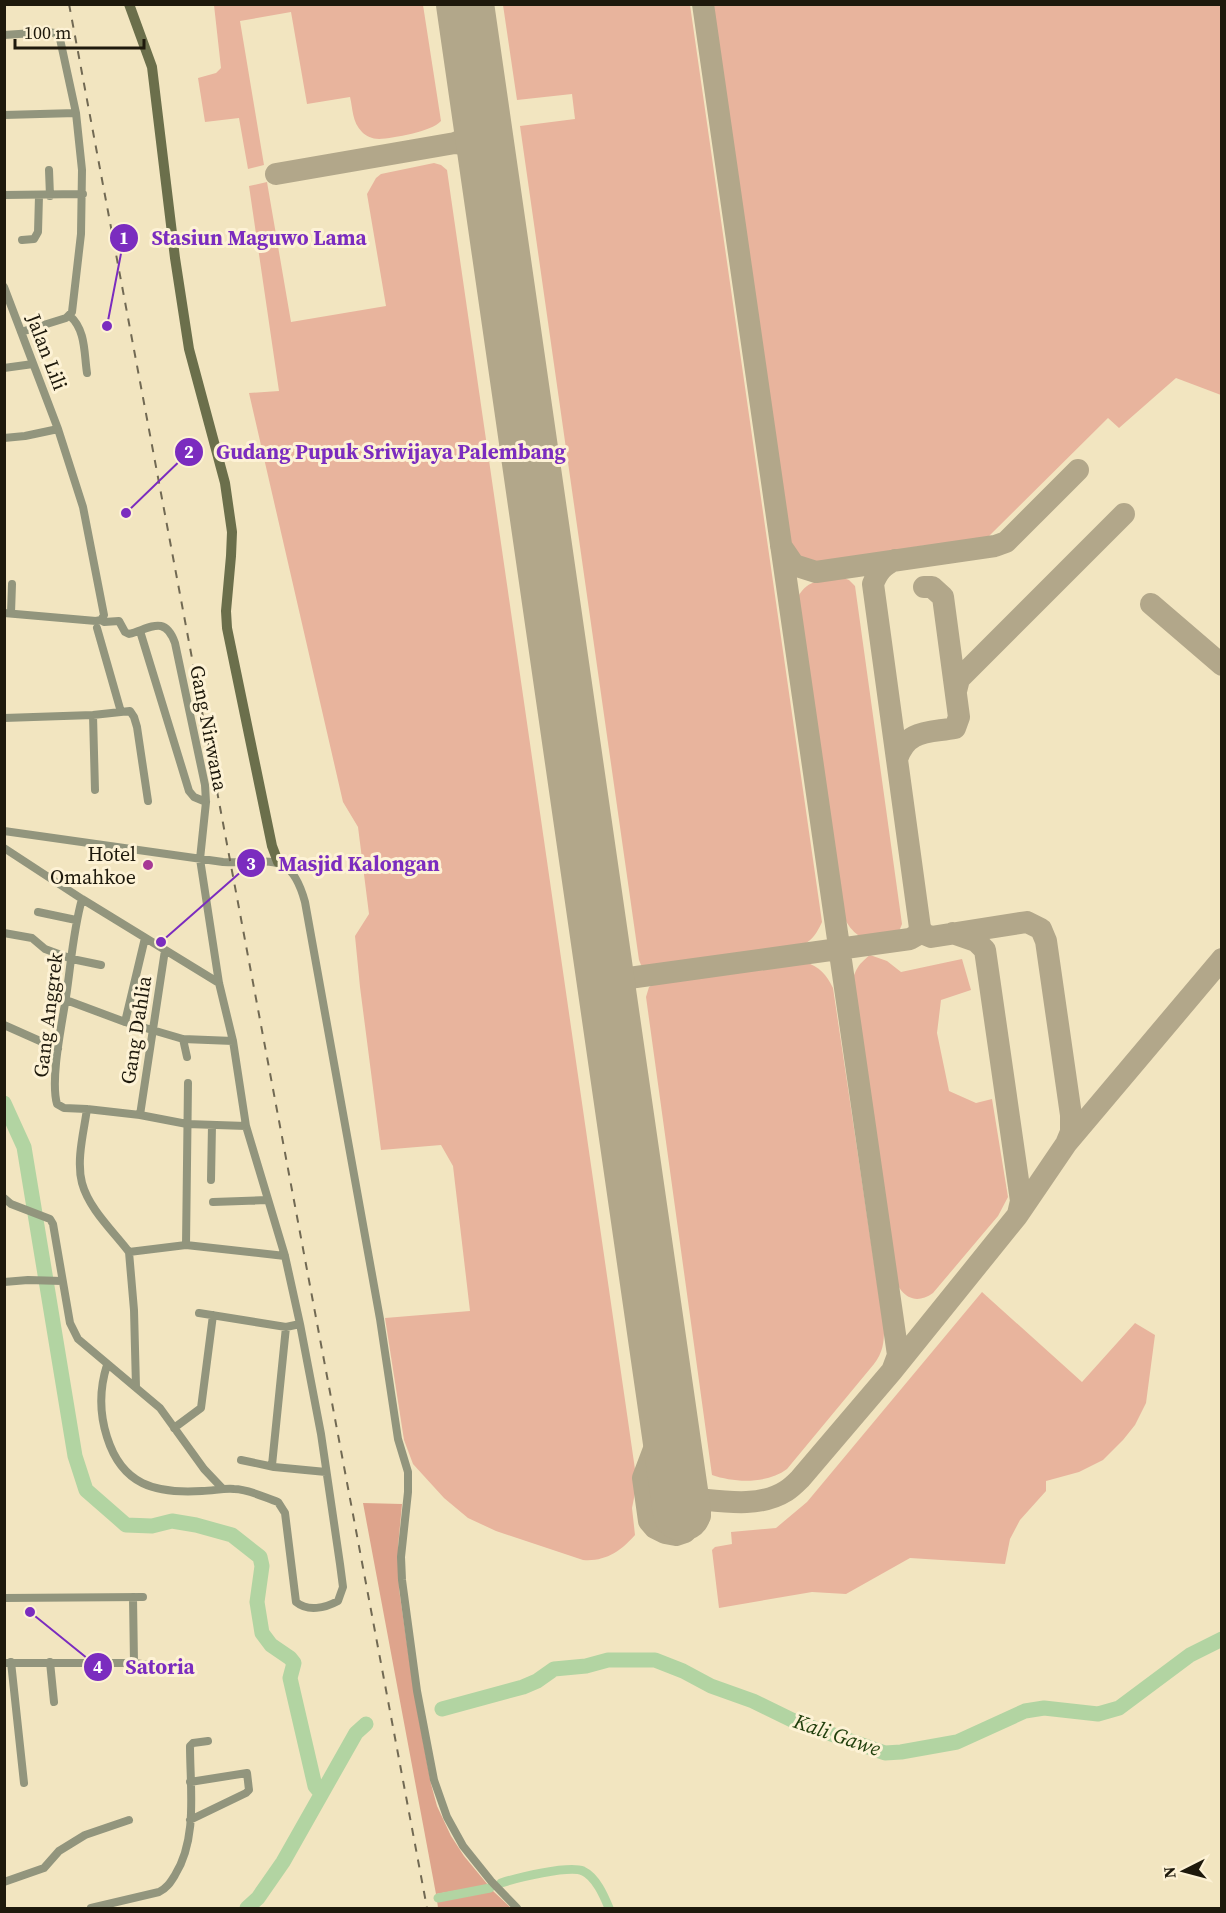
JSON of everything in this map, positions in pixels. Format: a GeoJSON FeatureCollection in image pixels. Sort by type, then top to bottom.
{"type":"FeatureCollection","features":[{"type":"Feature","properties":{"kind":"street"},"geometry":{"type":"LineString","coordinates":[[129,4],[152,67],[175,258],[192,367],[225,483],[232,532],[226,611],[227,628],[272,846],[279,862],[296,876],[304,902],[380,1319],[398,1439],[408,1472],[401,1557],[402,1580],[417,1691],[434,1780],[447,1817],[463,1846],[498,1890],[517,1908]]}},
{"type":"Feature","properties":{"kind":"street"},"geometry":{"type":"LineString","coordinates":[[4,35],[48,32],[55,33],[60,39],[76,113],[81,147],[83,194],[74,300],[70,316]]}},
{"type":"Feature","properties":{"kind":"street"},"geometry":{"type":"LineString","coordinates":[[4,115],[76,113]]}},
{"type":"Feature","properties":{"kind":"street"},"geometry":{"type":"LineString","coordinates":[[49,170],[50,196]]}},
{"type":"Feature","properties":{"kind":"street"},"geometry":{"type":"LineString","coordinates":[[4,195],[83,194]]}},
{"type":"Feature","properties":{"kind":"street"},"geometry":{"type":"LineString","coordinates":[[22,240],[34,239],[38,232],[39,196]]}},
{"type":"Feature","properties":{"kind":"street","name":"Jalan Lili"},"geometry":{"type":"LineString","coordinates":[[4,287],[58,429],[83,507],[101,621],[121,712]]}},
{"type":"Feature","properties":{"kind":"street"},"geometry":{"type":"LineString","coordinates":[[21,332],[70,316]]}},
{"type":"Feature","properties":{"kind":"street"},"geometry":{"type":"LineString","coordinates":[[70,316],[81,331],[87,373]]}},
{"type":"Feature","properties":{"kind":"street"},"geometry":{"type":"LineString","coordinates":[[4,368],[33,364]]}},
{"type":"Feature","properties":{"kind":"street"},"geometry":{"type":"LineString","coordinates":[[4,438],[58,429]]}},
{"type":"Feature","properties":{"kind":"street"},"geometry":{"type":"LineString","coordinates":[[12,584],[8,613],[101,621]]}},
{"type":"Feature","properties":{"kind":"street","name":"Gang Nirwana"},"geometry":{"type":"LineString","coordinates":[[101,621],[119,621],[126,634],[157,626],[167,627],[176,643],[198,749],[206,802],[200,858],[219,983],[233,1041],[246,1126],[285,1256],[300,1324],[321,1434],[343,1587],[338,1601],[327,1607],[309,1608],[296,1602],[285,1513],[278,1502],[237,1489],[222,1488]]}},
{"type":"Feature","properties":{"kind":"street"},"geometry":{"type":"LineString","coordinates":[[140,631],[189,790],[194,797],[206,802]]}},
{"type":"Feature","properties":{"kind":"street"},"geometry":{"type":"LineString","coordinates":[[4,718],[93,715],[130,711],[134,717],[148,801]]}},
{"type":"Feature","properties":{"kind":"street"},"geometry":{"type":"LineString","coordinates":[[93,715],[95,790]]}},
{"type":"Feature","properties":{"kind":"street"},"geometry":{"type":"LineString","coordinates":[[4,831],[244,863],[279,862]]}},
{"type":"Feature","properties":{"kind":"street"},"geometry":{"type":"LineString","coordinates":[[4,848],[219,983]]}},
{"type":"Feature","properties":{"kind":"street","name":"Gang Anggrek"},"geometry":{"type":"LineString","coordinates":[[82,899],[76,920],[58,1049],[55,1096],[57,1104],[64,1108],[87,1108]]}},
{"type":"Feature","properties":{"kind":"street"},"geometry":{"type":"LineString","coordinates":[[38,912],[76,920]]}},
{"type":"Feature","properties":{"kind":"street"},"geometry":{"type":"LineString","coordinates":[[4,933],[32,938],[41,946],[72,959],[101,965]]}},
{"type":"Feature","properties":{"kind":"street"},"geometry":{"type":"LineString","coordinates":[[125,1022],[145,938]]}},
{"type":"Feature","properties":{"kind":"street","name":"Gang Dahlia"},"geometry":{"type":"LineString","coordinates":[[140,1115],[165,950]]}},
{"type":"Feature","properties":{"kind":"street"},"geometry":{"type":"LineString","coordinates":[[66,999],[125,1022],[183,1039],[233,1041]]}},
{"type":"Feature","properties":{"kind":"street"},"geometry":{"type":"LineString","coordinates":[[4,1025],[58,1049]]}},
{"type":"Feature","properties":{"kind":"street"},"geometry":{"type":"LineString","coordinates":[[183,1039],[187,1057]]}},
{"type":"Feature","properties":{"kind":"street"},"geometry":{"type":"LineString","coordinates":[[186,1245],[188,1083]]}},
{"type":"Feature","properties":{"kind":"street"},"geometry":{"type":"LineString","coordinates":[[136,1387],[134,1310],[129,1252],[100,1216],[82,1183],[81,1167],[87,1108],[187,1124],[246,1126]]}},
{"type":"Feature","properties":{"kind":"street"},"geometry":{"type":"LineString","coordinates":[[211,1180],[213,1125]]}},
{"type":"Feature","properties":{"kind":"street"},"geometry":{"type":"LineString","coordinates":[[4,1198],[10,1204],[29,1213],[50,1219],[53,1224],[70,1323],[78,1339],[160,1408],[204,1468],[222,1488]]}},
{"type":"Feature","properties":{"kind":"street"},"geometry":{"type":"LineString","coordinates":[[213,1202],[267,1200]]}},
{"type":"Feature","properties":{"kind":"street"},"geometry":{"type":"LineString","coordinates":[[129,1252],[186,1245],[285,1256]]}},
{"type":"Feature","properties":{"kind":"street"},"geometry":{"type":"LineString","coordinates":[[4,1282],[62,1281]]}},
{"type":"Feature","properties":{"kind":"street"},"geometry":{"type":"LineString","coordinates":[[199,1313],[286,1327],[300,1324]]}},
{"type":"Feature","properties":{"kind":"street"},"geometry":{"type":"LineString","coordinates":[[174,1428],[201,1408],[213,1315]]}},
{"type":"Feature","properties":{"kind":"street"},"geometry":{"type":"LineString","coordinates":[[272,1465],[286,1327]]}},
{"type":"Feature","properties":{"kind":"street"},"geometry":{"type":"LineString","coordinates":[[107,1365],[99,1399],[102,1423],[111,1451],[126,1473],[134,1480],[160,1489],[186,1492],[222,1488]]}},
{"type":"Feature","properties":{"kind":"street"},"geometry":{"type":"LineString","coordinates":[[241,1460],[273,1467],[326,1472]]}},
{"type":"Feature","properties":{"kind":"street"},"geometry":{"type":"LineString","coordinates":[[133,1597],[134,1664]]}},
{"type":"Feature","properties":{"kind":"street"},"geometry":{"type":"LineString","coordinates":[[4,1598],[143,1597]]}},
{"type":"Feature","properties":{"kind":"street"},"geometry":{"type":"LineString","coordinates":[[24,1783],[8,1662],[158,1666]]}},
{"type":"Feature","properties":{"kind":"street"},"geometry":{"type":"LineString","coordinates":[[50,1662],[54,1702]]}},
{"type":"Feature","properties":{"kind":"street"},"geometry":{"type":"LineString","coordinates":[[91,1908],[165,1889],[183,1862],[190,1820],[190,1746],[193,1743],[208,1741]]}},
{"type":"Feature","properties":{"kind":"street"},"geometry":{"type":"LineString","coordinates":[[190,1782],[247,1773],[249,1790],[190,1820]]}},
{"type":"Feature","properties":{"kind":"street"},"geometry":{"type":"LineString","coordinates":[[4,1882],[44,1868],[59,1851],[85,1835],[129,1820]]}},
{"type":"Feature","properties":{"kind":"shaded area"},"geometry":{"type":"Polygon","coordinates":[[[214,5],[423,5],[441,121],[429,128],[403,136],[379,139],[367,136],[356,124],[350,97],[307,104],[291,12],[240,21],[264,165],[248,169],[239,118],[205,122],[198,78],[216,73],[221,68],[214,5]]]}},
{"type":"Feature","properties":{"kind":"shaded area"},"geometry":{"type":"Polygon","coordinates":[[[503,5],[690,5],[822,922],[812,939],[795,948],[648,968],[641,965],[639,960],[520,126],[575,119],[572,94],[517,100],[503,5]]]}},
{"type":"Feature","properties":{"kind":"shaded area"},"geometry":{"type":"Polygon","coordinates":[[[711,5],[1221,5],[1221,395],[1176,378],[1119,428],[1108,418],[986,539],[921,546],[809,564],[798,557],[788,540],[711,5]]]}},
{"type":"Feature","properties":{"kind":"shaded area"},"geometry":{"type":"Polygon","coordinates":[[[434,163],[447,170],[637,1483],[632,1508],[635,1535],[612,1554],[591,1560],[583,1560],[496,1531],[468,1518],[444,1498],[413,1464],[404,1440],[385,1318],[470,1311],[453,1166],[441,1145],[381,1150],[355,936],[369,914],[358,827],[343,802],[249,393],[279,391],[249,186],[267,182],[291,322],[386,306],[367,194],[376,178],[381,174],[434,163]]]}},
{"type":"Feature","properties":{"kind":"shaded area"},"geometry":{"type":"Polygon","coordinates":[[[841,577],[849,580],[855,586],[902,924],[898,934],[876,939],[864,938],[854,932],[840,908],[796,601],[804,589],[814,582],[841,577]]]}},
{"type":"Feature","properties":{"kind":"shaded area"},"geometry":{"type":"Polygon","coordinates":[[[870,955],[887,961],[901,972],[962,959],[971,990],[941,1000],[937,1033],[949,1091],[976,1103],[992,1099],[1008,1197],[998,1216],[933,1293],[918,1299],[907,1296],[902,1291],[893,1271],[851,988],[857,969],[870,955]]]}},
{"type":"Feature","properties":{"kind":"shaded area"},"geometry":{"type":"Polygon","coordinates":[[[805,962],[822,972],[833,988],[884,1329],[883,1343],[874,1364],[787,1469],[761,1480],[731,1480],[712,1475],[646,997],[649,987],[658,982],[805,962]]]}},
{"type":"Feature","properties":{"kind":"shaded area"},"geometry":{"type":"Polygon","coordinates":[[[982,1292],[1082,1382],[1135,1323],[1155,1335],[1146,1403],[1135,1425],[1123,1440],[1103,1460],[1079,1472],[1046,1481],[1046,1491],[1020,1520],[1010,1539],[1005,1564],[910,1558],[846,1594],[812,1592],[719,1608],[712,1550],[715,1547],[732,1544],[731,1532],[776,1528],[807,1502],[982,1292]]]}},
{"type":"Feature","properties":{"kind":"shaded area"},"geometry":{"type":"Polygon","coordinates":[[[363,1503],[402,1504],[398,1547],[399,1589],[414,1692],[431,1784],[437,1806],[451,1836],[488,1885],[436,1894],[363,1503]]]}},
{"type":"Feature","properties":{"kind":"shaded area"},"geometry":{"type":"Polygon","coordinates":[[[492,1890],[511,1908],[438,1908],[437,1900],[492,1890]]]}},
{"type":"Feature","properties":{"kind":"waterway"},"geometry":{"type":"LineString","coordinates":[[4,1103],[24,1147],[75,1456],[86,1490],[126,1525],[152,1526],[172,1521],[196,1525],[232,1535],[260,1557],[262,1566],[257,1602],[262,1633],[271,1645],[294,1663],[290,1678],[315,1786],[321,1793]]}},
{"type":"Feature","properties":{"kind":"waterway","name":"Kali Gawe"},"geometry":{"type":"LineString","coordinates":[[442,1709],[523,1687],[537,1681],[554,1669],[586,1666],[608,1660],[655,1660],[683,1671],[711,1686],[753,1701],[794,1721],[885,1753],[901,1752],[957,1742],[1025,1711],[1044,1708],[1098,1714],[1119,1708],[1190,1655],[1222,1639]]}},
{"type":"Feature","properties":{"kind":"waterway"},"geometry":{"type":"LineString","coordinates":[[247,1908],[258,1898],[283,1862],[356,1733],[366,1724]]}},
{"type":"Feature","properties":{"kind":"waterway"},"geometry":{"type":"LineString","coordinates":[[501,1883],[555,1871],[583,1871],[596,1882],[609,1908]]}},
{"type":"Feature","properties":{"kind":"waterway"},"geometry":{"type":"LineString","coordinates":[[438,1898],[490,1888]]}},
{"type":"Feature","properties":{"kind":"taxiway"},"geometry":{"type":"LineString","coordinates":[[703,4],[898,1355],[892,1371]]}},
{"type":"Feature","properties":{"kind":"taxiway"},"geometry":{"type":"LineString","coordinates":[[276,174],[455,143],[476,131],[481,115]]}},
{"type":"Feature","properties":{"kind":"taxiway"},"geometry":{"type":"LineString","coordinates":[[455,143],[475,146],[488,162]]}},
{"type":"Feature","properties":{"kind":"taxiway"},"geometry":{"type":"LineString","coordinates":[[781,546],[794,565],[816,572],[995,546],[1006,542],[1078,470]]}},
{"type":"Feature","properties":{"kind":"taxiway"},"geometry":{"type":"LineString","coordinates":[[956,691],[959,679],[1124,514]]}},
{"type":"Feature","properties":{"kind":"taxiway"},"geometry":{"type":"LineString","coordinates":[[895,560],[881,569],[873,584],[920,928],[924,934],[931,937],[1027,922],[1041,929],[1046,941],[1071,1115],[1071,1132],[1066,1144]]}},
{"type":"Feature","properties":{"kind":"taxiway"},"geometry":{"type":"LineString","coordinates":[[897,759],[906,742],[913,737],[927,732],[955,728],[959,717],[943,597],[932,587],[924,587]]}},
{"type":"Feature","properties":{"kind":"taxiway"},"geometry":{"type":"LineString","coordinates":[[1151,604],[1222,665]]}},
{"type":"Feature","properties":{"kind":"taxiway"},"geometry":{"type":"LineString","coordinates":[[604,963],[617,975],[629,978],[910,939],[917,935],[920,928]]}},
{"type":"Feature","properties":{"kind":"taxiway"},"geometry":{"type":"LineString","coordinates":[[953,933],[976,941],[985,950],[1021,1201],[1018,1214]]}},
{"type":"Feature","properties":{"kind":"taxiway"},"geometry":{"type":"LineString","coordinates":[[699,1499],[744,1502],[766,1499],[786,1491],[800,1479],[892,1371],[1017,1216],[1066,1144],[1222,959]]}},
{"type":"Feature","properties":{"kind":"taxiway"},"geometry":{"type":"LineString","coordinates":[[609,1003],[616,988],[629,978]]}},
{"type":"Feature","properties":{"kind":"taxiway"},"geometry":{"type":"LineString","coordinates":[[668,1412],[643,1478],[649,1521],[655,1528],[676,1535],[685,1532],[700,1516],[699,1499],[677,1478]]}},
{"type":"Feature","properties":{"kind":"runway"},"geometry":{"type":"LineString","coordinates":[[465,4],[682,1512]]}},
{"type":"Feature","properties":{"kind":"railway"},"geometry":{"type":"LineString","coordinates":[[69,4],[427,1908]]}},
{"type":"Feature","properties":{"kind":"place","name":"Stasiun Maguwo Lama"},"geometry":{"type":"Point","coordinates":[107,326]}},
{"type":"Feature","properties":{"kind":"place","name":"Gudang Pupuk Sriwijaya Palembang"},"geometry":{"type":"Point","coordinates":[126,513]}},
{"type":"Feature","properties":{"kind":"place","name":"Hotel Omahkoe"},"geometry":{"type":"Point","coordinates":[148,865]}},
{"type":"Feature","properties":{"kind":"place","name":"Masjid Kalongan"},"geometry":{"type":"Point","coordinates":[161,942]}},
{"type":"Feature","properties":{"kind":"place","name":"Satoria"},"geometry":{"type":"Point","coordinates":[30,1612]}}]}
